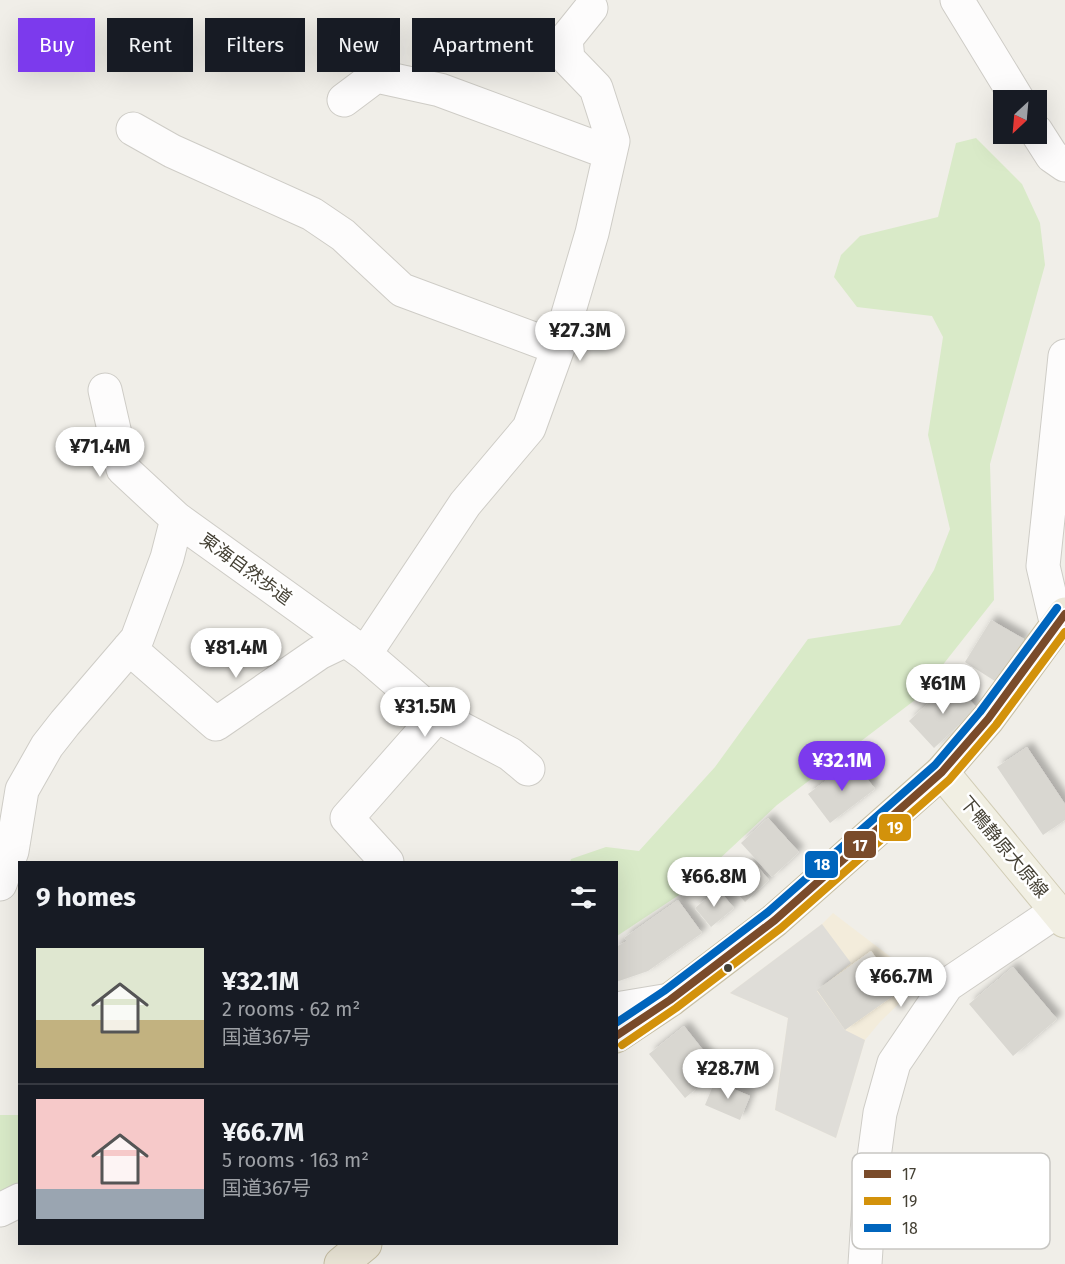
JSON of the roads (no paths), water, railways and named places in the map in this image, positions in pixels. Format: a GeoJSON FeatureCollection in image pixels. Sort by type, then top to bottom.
{"type":"FeatureCollection","features":[{"type":"Feature","properties":{"kind":"highway"},"geometry":{"type":"LineString","coordinates":[[618,1035],[670,1000],[775,920],[942,772],[988,719],[1061,620]]}},
{"type":"Feature","properties":{"kind":"highway"},"geometry":{"type":"LineString","coordinates":[[341,1264],[364,1245]]}},
{"type":"Feature","properties":{"kind":"main road","name":"下鴨静原大原線"},"geometry":{"type":"LineString","coordinates":[[942,772],[1061,916]]}},
{"type":"Feature","properties":{"kind":"street"},"geometry":{"type":"LineString","coordinates":[[957,0],[1012,90]]}},
{"type":"Feature","properties":{"kind":"street"},"geometry":{"type":"LineString","coordinates":[[129,648],[216,724],[320,653],[355,647],[465,504],[529,428],[558,348],[592,233],[613,141],[596,88],[568,59],[566,39],[586,3]]}},
{"type":"Feature","properties":{"kind":"street"},"geometry":{"type":"LineString","coordinates":[[344,100],[376,76],[440,90],[610,153]]}},
{"type":"Feature","properties":{"kind":"street"},"geometry":{"type":"LineString","coordinates":[[133,129],[172,151],[312,214],[343,235],[402,290],[558,348]]}},
{"type":"Feature","properties":{"kind":"street"},"geometry":{"type":"LineString","coordinates":[[1044,144],[1052,156],[1065,165]]}},
{"type":"Feature","properties":{"kind":"street"},"geometry":{"type":"LineString","coordinates":[[1061,620],[1043,566],[1065,356]]}},
{"type":"Feature","properties":{"kind":"street","name":"東海自然歩道"},"geometry":{"type":"LineString","coordinates":[[105,390],[123,469],[177,519],[355,647],[438,716],[510,754],[528,769]]}},
{"type":"Feature","properties":{"kind":"street"},"geometry":{"type":"LineString","coordinates":[[0,884],[12,851],[22,790],[47,746],[137,639],[167,558],[177,519]]}},
{"type":"Feature","properties":{"kind":"street"},"geometry":{"type":"LineString","coordinates":[[386,861],[347,818],[438,716]]}},
{"type":"Feature","properties":{"kind":"street"},"geometry":{"type":"LineString","coordinates":[[875,1153],[880,1113],[894,1063],[947,984],[1061,916]]}},
{"type":"Feature","properties":{"kind":"street"},"geometry":{"type":"LineString","coordinates":[[618,1009],[670,1000]]}},
{"type":"Feature","properties":{"kind":"street"},"geometry":{"type":"LineString","coordinates":[[0,1210],[18,1201]]}},
{"type":"Feature","properties":{"kind":"street"},"geometry":{"type":"LineString","coordinates":[[865,1264],[866,1249]]}}]}
